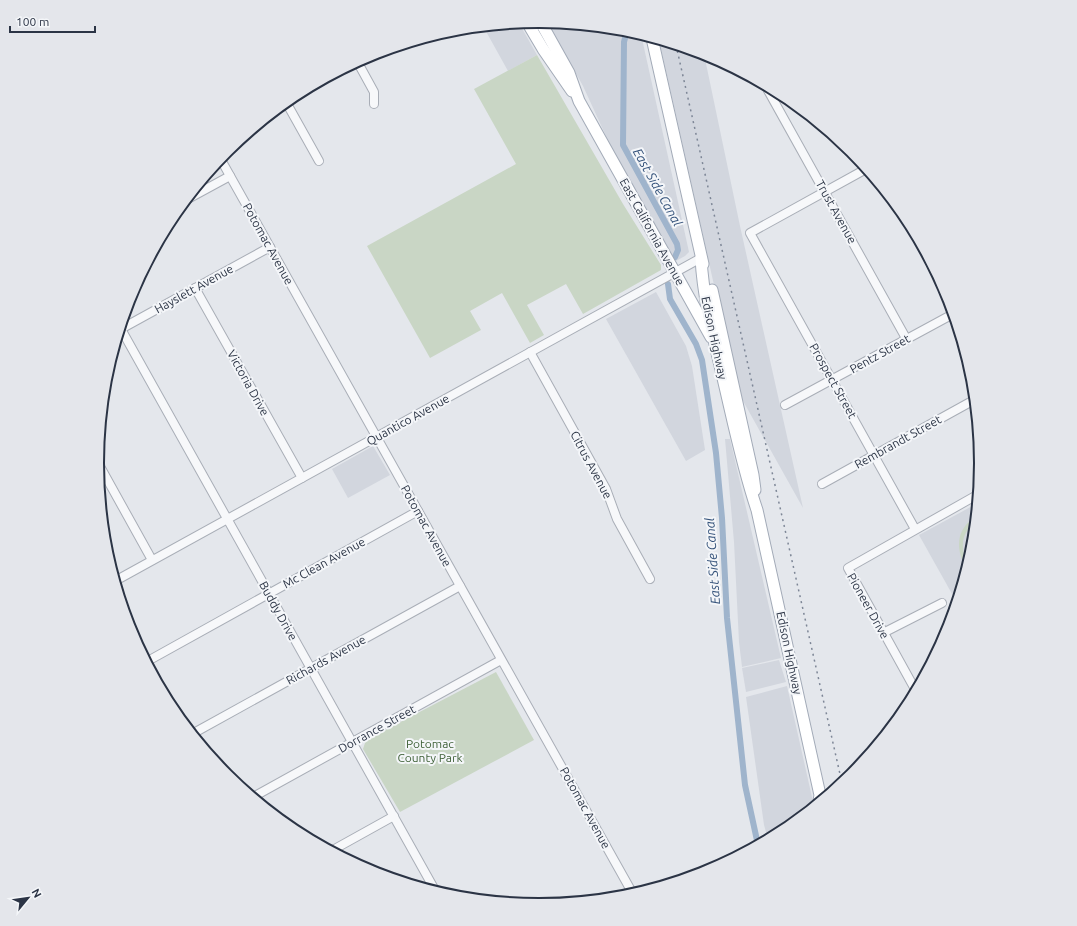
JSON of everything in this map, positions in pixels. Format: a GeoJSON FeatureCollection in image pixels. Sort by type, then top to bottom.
{"type":"FeatureCollection","features":[{"type":"Feature","properties":{"kind":"main road","name":"East California Avenue"},"geometry":{"type":"LineString","coordinates":[[531,28],[560,76],[579,101]]}},
{"type":"Feature","properties":{"kind":"main road","name":"East California Avenue"},"geometry":{"type":"LineString","coordinates":[[544,28],[568,73],[579,101],[716,346],[728,361]]}},
{"type":"Feature","properties":{"kind":"main road","name":"Edison Highway"},"geometry":{"type":"LineString","coordinates":[[653,44],[701,258],[710,284],[754,475],[757,510]]}},
{"type":"Feature","properties":{"kind":"main road","name":"Edison Highway"},"geometry":{"type":"LineString","coordinates":[[701,258],[702,280],[716,346],[745,475],[757,510],[820,794]]}},
{"type":"Feature","properties":{"kind":"street"},"geometry":{"type":"LineString","coordinates":[[360,67],[374,92],[374,104]]}},
{"type":"Feature","properties":{"kind":"street","name":"Trust Avenue"},"geometry":{"type":"LineString","coordinates":[[771,95],[907,340]]}},
{"type":"Feature","properties":{"kind":"street"},"geometry":{"type":"LineString","coordinates":[[289,107],[319,161]]}},
{"type":"Feature","properties":{"kind":"street","name":"Potomac Avenue"},"geometry":{"type":"LineString","coordinates":[[223,163],[630,888]]}},
{"type":"Feature","properties":{"kind":"street"},"geometry":{"type":"LineString","coordinates":[[824,192],[862,171]]}},
{"type":"Feature","properties":{"kind":"street"},"geometry":{"type":"LineString","coordinates":[[196,195],[230,176]]}},
{"type":"Feature","properties":{"kind":"street","name":"Prospect Street"},"geometry":{"type":"LineString","coordinates":[[824,192],[750,233],[833,380],[914,529]]}},
{"type":"Feature","properties":{"kind":"street","name":"Hayslett Avenue"},"geometry":{"type":"LineString","coordinates":[[126,327],[270,247]]}},
{"type":"Feature","properties":{"kind":"street","name":"Quantico Avenue"},"geometry":{"type":"LineString","coordinates":[[119,579],[701,258]]}},
{"type":"Feature","properties":{"kind":"street","name":"Victoria Drive"},"geometry":{"type":"LineString","coordinates":[[195,288],[302,478]]}},
{"type":"Feature","properties":{"kind":"street","name":"Pentz Street"},"geometry":{"type":"LineString","coordinates":[[786,405],[948,317]]}},
{"type":"Feature","properties":{"kind":"street","name":"Buddy Drive"},"geometry":{"type":"LineString","coordinates":[[123,335],[432,885]]}},
{"type":"Feature","properties":{"kind":"street","name":"Citrus Avenue"},"geometry":{"type":"LineString","coordinates":[[530,352],[606,489],[617,519],[650,578]]}},
{"type":"Feature","properties":{"kind":"street","name":"Rembrandt Street"},"geometry":{"type":"LineString","coordinates":[[822,484],[969,403]]}},
{"type":"Feature","properties":{"kind":"street"},"geometry":{"type":"LineString","coordinates":[[104,473],[152,560]]}},
{"type":"Feature","properties":{"kind":"street"},"geometry":{"type":"LineString","coordinates":[[914,529],[972,498]]}},
{"type":"Feature","properties":{"kind":"street","name":"Mc Clean Avenue"},"geometry":{"type":"LineString","coordinates":[[151,660],[418,511]]}},
{"type":"Feature","properties":{"kind":"street","name":"Pioneer Drive"},"geometry":{"type":"LineString","coordinates":[[913,685],[848,568],[914,529]]}},
{"type":"Feature","properties":{"kind":"street","name":"Richards Avenue"},"geometry":{"type":"LineString","coordinates":[[196,732],[460,586]]}},
{"type":"Feature","properties":{"kind":"street"},"geometry":{"type":"LineString","coordinates":[[883,633],[942,603]]}},
{"type":"Feature","properties":{"kind":"street","name":"Dorrance Street"},"geometry":{"type":"LineString","coordinates":[[258,795],[501,660]]}},
{"type":"Feature","properties":{"kind":"street"},"geometry":{"type":"LineString","coordinates":[[337,848],[394,816]]}},
{"type":"Feature","properties":{"kind":"shaded area"},"geometry":{"type":"Polygon","coordinates":[[[551,28],[595,32],[623,36],[643,41],[689,252],[685,256],[674,262],[617,160],[583,86],[551,28]]]}},
{"type":"Feature","properties":{"kind":"shaded area"},"geometry":{"type":"Polygon","coordinates":[[[522,29],[537,55],[508,71],[486,32],[522,29]]]}},
{"type":"Feature","properties":{"kind":"shaded area"},"geometry":{"type":"Polygon","coordinates":[[[660,46],[706,61],[740,226],[803,508],[738,392],[660,46]]]}},
{"type":"Feature","properties":{"kind":"shaded area"},"geometry":{"type":"Polygon","coordinates":[[[656,292],[686,346],[692,366],[705,450],[686,461],[606,319],[656,292]]]}},
{"type":"Feature","properties":{"kind":"shaded area"},"geometry":{"type":"Polygon","coordinates":[[[725,439],[730,439],[781,658],[742,667],[739,642],[734,542],[725,439]]]}},
{"type":"Feature","properties":{"kind":"shaded area"},"geometry":{"type":"Polygon","coordinates":[[[373,446],[390,475],[348,498],[332,469],[373,446]]]}},
{"type":"Feature","properties":{"kind":"shaded area"},"geometry":{"type":"Polygon","coordinates":[[[971,507],[965,548],[959,576],[953,595],[919,535],[971,507]]]}},
{"type":"Feature","properties":{"kind":"shaded area"},"geometry":{"type":"Polygon","coordinates":[[[779,660],[786,682],[746,692],[742,668],[779,660]]]}},
{"type":"Feature","properties":{"kind":"shaded area"},"geometry":{"type":"Polygon","coordinates":[[[787,686],[813,800],[766,833],[764,825],[746,697],[787,686]]]}},
{"type":"Feature","properties":{"kind":"green space"},"geometry":{"type":"Polygon","coordinates":[[[537,55],[623,204],[661,265],[661,270],[583,314],[566,284],[527,305],[544,335],[530,343],[502,293],[470,311],[481,330],[430,358],[367,246],[516,164],[474,89],[537,55]]]}},
{"type":"Feature","properties":{"kind":"green space"},"geometry":{"type":"Polygon","coordinates":[[[970,521],[968,529],[963,541],[962,560],[960,554],[959,541],[970,521]]]}},
{"type":"Feature","properties":{"kind":"green space","name":"Potomac County Park"},"geometry":{"type":"Polygon","coordinates":[[[496,672],[534,740],[400,812],[363,749],[366,740],[496,672]]]}},
{"type":"Feature","properties":{"kind":"waterway","name":"East Side Canal"},"geometry":{"type":"LineString","coordinates":[[625,37],[624,42],[623,145],[677,244],[678,250],[675,257]]}},
{"type":"Feature","properties":{"kind":"waterway","name":"East Side Canal"},"geometry":{"type":"LineString","coordinates":[[668,284],[670,299],[696,344],[702,360],[716,453],[722,518],[727,618],[745,785],[757,839]]}},
{"type":"Feature","properties":{"kind":"railway"},"geometry":{"type":"LineString","coordinates":[[677,51],[840,776]]}}]}
